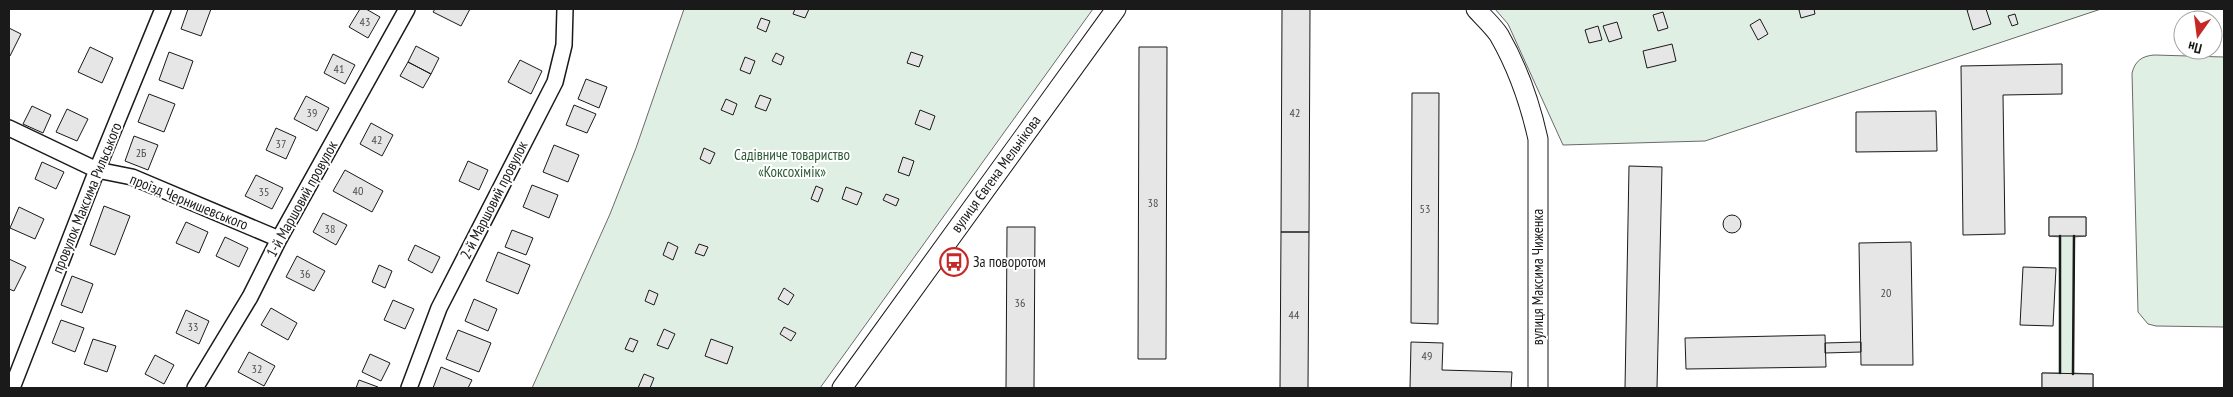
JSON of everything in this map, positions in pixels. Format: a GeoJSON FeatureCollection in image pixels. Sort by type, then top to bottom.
{"type":"FeatureCollection","features":[{"type":"Feature","properties":{"kind":"street","name":"провулок Максима Рильського"},"geometry":{"type":"LineString","coordinates":[[12,388],[97,170],[163,9]]}},
{"type":"Feature","properties":{"kind":"street","name":"1-й Маршовий провулок"},"geometry":{"type":"LineString","coordinates":[[195,388],[250,297],[279,239],[407,9]]}},
{"type":"Feature","properties":{"kind":"street","name":"2-й Маршовий провулок"},"geometry":{"type":"LineString","coordinates":[[408,388],[439,308],[555,82],[564,45],[565,9]]}},
{"type":"Feature","properties":{"kind":"street","name":"вулиця Євгена Мельнікова"},"geometry":{"type":"LineString","coordinates":[[842,388],[1116,9]]}},
{"type":"Feature","properties":{"kind":"street","name":"вулиця Максима Чиженка"},"geometry":{"type":"LineString","coordinates":[[1476,9],[1498,34],[1521,81],[1538,139],[1538,388]]}},
{"type":"Feature","properties":{"kind":"street","name":"проїзд Чернишевського"},"geometry":{"type":"LineString","coordinates":[[9,128],[97,170],[132,177],[279,239]]}},
{"type":"Feature","properties":{"kind":"green space","name":"Садівниче товариство «Коксохімік»"},"geometry":{"type":"Polygon","coordinates":[[[684,9],[1093,9],[820,388],[532,388],[610,214],[636,148],[684,9]]]}},
{"type":"Feature","properties":{"kind":"green space"},"geometry":{"type":"Polygon","coordinates":[[[1495,9],[2101,9],[1705,141],[1563,145],[1508,24],[1495,9]]]}},
{"type":"Feature","properties":{"kind":"green space"},"geometry":{"type":"Polygon","coordinates":[[[2154,55],[2173,56],[2173,60],[2223,60],[2224,57],[2224,327],[2156,326],[2148,324],[2138,312],[2132,73],[2135,65],[2146,57],[2154,55]]]}},
{"type":"Feature","properties":{"kind":"green space"},"geometry":{"type":"Polygon","coordinates":[[[2049,217],[2086,217],[2086,236],[2074,237],[2073,373],[2093,374],[2093,388],[2042,388],[2042,373],[2060,373],[2060,237],[2049,236],[2049,217]]]}},
{"type":"Feature","properties":{"kind":"building"},"geometry":{"type":"Polygon","coordinates":[[[188,9],[211,9],[201,36],[181,29],[188,9]]]}},
{"type":"Feature","properties":{"kind":"building"},"geometry":{"type":"Polygon","coordinates":[[[360,9],[366,9],[380,17],[368,38],[349,27],[360,9]]]}},
{"type":"Feature","properties":{"kind":"building"},"geometry":{"type":"Polygon","coordinates":[[[435,9],[470,9],[461,26],[433,12],[435,9]]]}},
{"type":"Feature","properties":{"kind":"building"},"geometry":{"type":"Polygon","coordinates":[[[795,9],[809,9],[805,18],[793,14],[795,9]]]}},
{"type":"Feature","properties":{"kind":"building"},"geometry":{"type":"Polygon","coordinates":[[[1282,9],[1310,9],[1309,232],[1281,232],[1282,9]]]}},
{"type":"Feature","properties":{"kind":"building"},"geometry":{"type":"Polygon","coordinates":[[[1814,9],[1815,14],[1801,18],[1799,10],[1814,9]]]}},
{"type":"Feature","properties":{"kind":"building"},"geometry":{"type":"Polygon","coordinates":[[[1986,9],[1991,24],[1973,30],[1967,10],[1986,9]]]}},
{"type":"Feature","properties":{"kind":"building"},"geometry":{"type":"Polygon","coordinates":[[[1663,12],[1668,28],[1658,31],[1653,15],[1663,12]]]}},
{"type":"Feature","properties":{"kind":"building"},"geometry":{"type":"Polygon","coordinates":[[[2015,14],[2018,24],[2012,26],[2008,16],[2015,14]]]}},
{"type":"Feature","properties":{"kind":"building"},"geometry":{"type":"Polygon","coordinates":[[[761,18],[770,21],[766,32],[757,28],[761,18]]]}},
{"type":"Feature","properties":{"kind":"building"},"geometry":{"type":"Polygon","coordinates":[[[1760,19],[1768,34],[1758,40],[1750,25],[1760,19]]]}},
{"type":"Feature","properties":{"kind":"building"},"geometry":{"type":"Polygon","coordinates":[[[1617,22],[1622,38],[1609,42],[1603,26],[1617,22]]]}},
{"type":"Feature","properties":{"kind":"building"},"geometry":{"type":"Polygon","coordinates":[[[1598,26],[1602,40],[1589,43],[1585,30],[1598,26]]]}},
{"type":"Feature","properties":{"kind":"building"},"geometry":{"type":"Polygon","coordinates":[[[9,28],[21,34],[10,56],[9,55],[9,28]]]}},
{"type":"Feature","properties":{"kind":"building"},"geometry":{"type":"Polygon","coordinates":[[[1672,44],[1676,61],[1647,68],[1643,51],[1672,44]]]}},
{"type":"Feature","properties":{"kind":"building"},"geometry":{"type":"Polygon","coordinates":[[[416,46],[439,58],[431,74],[408,62],[416,46]]]}},
{"type":"Feature","properties":{"kind":"building"},"geometry":{"type":"Polygon","coordinates":[[[90,47],[113,58],[102,83],[78,72],[90,47]]]}},
{"type":"Feature","properties":{"kind":"building"},"geometry":{"type":"Polygon","coordinates":[[[1139,47],[1167,47],[1166,359],[1138,359],[1139,47]]]}},
{"type":"Feature","properties":{"kind":"building"},"geometry":{"type":"Polygon","coordinates":[[[169,52],[193,61],[183,89],[159,80],[169,52]]]}},
{"type":"Feature","properties":{"kind":"building"},"geometry":{"type":"Polygon","coordinates":[[[911,52],[923,56],[919,67],[907,63],[911,52]]]}},
{"type":"Feature","properties":{"kind":"building"},"geometry":{"type":"Polygon","coordinates":[[[776,53],[784,57],[781,65],[772,61],[776,53]]]}},
{"type":"Feature","properties":{"kind":"building"},"geometry":{"type":"Polygon","coordinates":[[[333,54],[355,65],[345,84],[324,73],[333,54]]]}},
{"type":"Feature","properties":{"kind":"building"},"geometry":{"type":"Polygon","coordinates":[[[745,57],[755,61],[750,74],[740,70],[745,57]]]}},
{"type":"Feature","properties":{"kind":"building"},"geometry":{"type":"Polygon","coordinates":[[[520,60],[542,71],[531,94],[508,82],[520,60]]]}},
{"type":"Feature","properties":{"kind":"building"},"geometry":{"type":"Polygon","coordinates":[[[408,62],[431,74],[423,88],[400,76],[408,62]]]}},
{"type":"Feature","properties":{"kind":"building"},"geometry":{"type":"Polygon","coordinates":[[[2062,64],[2062,94],[2003,95],[2005,234],[1963,235],[1961,66],[2062,64]]]}},
{"type":"Feature","properties":{"kind":"building"},"geometry":{"type":"Polygon","coordinates":[[[586,79],[607,87],[599,108],[578,99],[586,79]]]}},
{"type":"Feature","properties":{"kind":"building"},"geometry":{"type":"Polygon","coordinates":[[[1412,93],[1439,93],[1438,324],[1411,323],[1412,93]]]}},
{"type":"Feature","properties":{"kind":"building"},"geometry":{"type":"Polygon","coordinates":[[[149,94],[175,104],[164,132],[138,122],[149,94]]]}},
{"type":"Feature","properties":{"kind":"building"},"geometry":{"type":"Polygon","coordinates":[[[760,95],[771,99],[766,111],[755,107],[760,95]]]}},
{"type":"Feature","properties":{"kind":"building"},"geometry":{"type":"Polygon","coordinates":[[[306,96],[329,108],[317,131],[294,119],[306,96]]]}},
{"type":"Feature","properties":{"kind":"building"},"geometry":{"type":"Polygon","coordinates":[[[726,99],[737,104],[733,115],[721,110],[726,99]]]}},
{"type":"Feature","properties":{"kind":"building"},"geometry":{"type":"Polygon","coordinates":[[[574,105],[596,114],[587,133],[566,125],[574,105]]]}},
{"type":"Feature","properties":{"kind":"building"},"geometry":{"type":"Polygon","coordinates":[[[32,106],[51,115],[43,133],[23,124],[32,106]]]}},
{"type":"Feature","properties":{"kind":"building"},"geometry":{"type":"Polygon","coordinates":[[[67,109],[88,119],[77,141],[56,132],[67,109]]]}},
{"type":"Feature","properties":{"kind":"building"},"geometry":{"type":"Polygon","coordinates":[[[920,110],[935,116],[930,130],[915,124],[920,110]]]}},
{"type":"Feature","properties":{"kind":"building"},"geometry":{"type":"Polygon","coordinates":[[[1936,111],[1937,151],[1856,152],[1856,112],[1936,111]]]}},
{"type":"Feature","properties":{"kind":"building"},"geometry":{"type":"Polygon","coordinates":[[[371,123],[393,135],[382,156],[360,144],[371,123]]]}},
{"type":"Feature","properties":{"kind":"building"},"geometry":{"type":"Polygon","coordinates":[[[276,128],[296,137],[286,159],[266,150],[276,128]]]}},
{"type":"Feature","properties":{"kind":"building"},"geometry":{"type":"Polygon","coordinates":[[[134,136],[158,145],[148,170],[125,161],[134,136]]]}},
{"type":"Feature","properties":{"kind":"building"},"geometry":{"type":"Polygon","coordinates":[[[554,145],[579,155],[568,182],[543,172],[554,145]]]}},
{"type":"Feature","properties":{"kind":"building"},"geometry":{"type":"Polygon","coordinates":[[[704,148],[715,153],[710,164],[700,159],[704,148]]]}},
{"type":"Feature","properties":{"kind":"building"},"geometry":{"type":"Polygon","coordinates":[[[903,157],[914,161],[909,176],[898,172],[903,157]]]}},
{"type":"Feature","properties":{"kind":"building"},"geometry":{"type":"Polygon","coordinates":[[[468,161],[488,170],[479,190],[459,181],[468,161]]]}},
{"type":"Feature","properties":{"kind":"building"},"geometry":{"type":"Polygon","coordinates":[[[42,162],[64,172],[56,189],[35,179],[42,162]]]}},
{"type":"Feature","properties":{"kind":"building"},"geometry":{"type":"Polygon","coordinates":[[[1629,166],[1662,167],[1657,388],[1625,388],[1629,166]]]}},
{"type":"Feature","properties":{"kind":"building"},"geometry":{"type":"Polygon","coordinates":[[[345,170],[383,191],[372,212],[333,191],[345,170]]]}},
{"type":"Feature","properties":{"kind":"building"},"geometry":{"type":"Polygon","coordinates":[[[256,175],[283,188],[272,209],[245,196],[256,175]]]}},
{"type":"Feature","properties":{"kind":"building"},"geometry":{"type":"Polygon","coordinates":[[[532,185],[558,195],[549,218],[523,207],[532,185]]]}},
{"type":"Feature","properties":{"kind":"building"},"geometry":{"type":"Polygon","coordinates":[[[816,186],[823,189],[818,202],[811,199],[816,186]]]}},
{"type":"Feature","properties":{"kind":"building"},"geometry":{"type":"Polygon","coordinates":[[[846,187],[862,193],[857,205],[842,199],[846,187]]]}},
{"type":"Feature","properties":{"kind":"building"},"geometry":{"type":"Polygon","coordinates":[[[886,194],[899,199],[896,206],[883,200],[886,194]]]}},
{"type":"Feature","properties":{"kind":"building"},"geometry":{"type":"Polygon","coordinates":[[[104,206],[130,216],[115,255],[90,245],[104,206]]]}},
{"type":"Feature","properties":{"kind":"building"},"geometry":{"type":"Polygon","coordinates":[[[19,207],[44,219],[35,239],[10,228],[19,207]]]}},
{"type":"Feature","properties":{"kind":"building"},"geometry":{"type":"Polygon","coordinates":[[[323,213],[347,225],[336,245],[313,232],[323,213]]]}},
{"type":"Feature","properties":{"kind":"building"},"geometry":{"type":"Polygon","coordinates":[[[1728,215],[1736,215],[1741,220],[1739,231],[1728,233],[1723,228],[1723,220],[1728,215]]]}},
{"type":"Feature","properties":{"kind":"building"},"geometry":{"type":"Polygon","coordinates":[[[2049,217],[2086,217],[2086,236],[2049,236],[2049,217]]]}},
{"type":"Feature","properties":{"kind":"building"},"geometry":{"type":"Polygon","coordinates":[[[186,222],[208,232],[199,253],[176,243],[186,222]]]}},
{"type":"Feature","properties":{"kind":"building"},"geometry":{"type":"Polygon","coordinates":[[[1007,227],[1035,227],[1034,388],[1006,388],[1007,227]]]}},
{"type":"Feature","properties":{"kind":"building"},"geometry":{"type":"Polygon","coordinates":[[[512,230],[533,238],[526,255],[505,247],[512,230]]]}},
{"type":"Feature","properties":{"kind":"building"},"geometry":{"type":"Polygon","coordinates":[[[1281,232],[1309,232],[1308,388],[1280,388],[1281,232]]]}},
{"type":"Feature","properties":{"kind":"building"},"geometry":{"type":"Polygon","coordinates":[[[225,237],[248,248],[239,267],[216,256],[225,237]]]}},
{"type":"Feature","properties":{"kind":"building"},"geometry":{"type":"Polygon","coordinates":[[[668,242],[678,247],[673,260],[663,255],[668,242]]]}},
{"type":"Feature","properties":{"kind":"building"},"geometry":{"type":"Polygon","coordinates":[[[1911,242],[1913,365],[1861,365],[1859,243],[1911,242]]]}},
{"type":"Feature","properties":{"kind":"building"},"geometry":{"type":"Polygon","coordinates":[[[699,244],[708,247],[704,256],[695,253],[699,244]]]}},
{"type":"Feature","properties":{"kind":"building"},"geometry":{"type":"Polygon","coordinates":[[[415,245],[440,257],[432,273],[408,260],[415,245]]]}},
{"type":"Feature","properties":{"kind":"building"},"geometry":{"type":"Polygon","coordinates":[[[498,252],[530,265],[518,294],[486,281],[498,252]]]}},
{"type":"Feature","properties":{"kind":"building"},"geometry":{"type":"Polygon","coordinates":[[[297,256],[325,271],[314,291],[286,277],[297,256]]]}},
{"type":"Feature","properties":{"kind":"building"},"geometry":{"type":"Polygon","coordinates":[[[9,259],[26,267],[14,291],[9,289],[9,259]]]}},
{"type":"Feature","properties":{"kind":"building"},"geometry":{"type":"Polygon","coordinates":[[[379,265],[392,271],[385,288],[372,282],[379,265]]]}},
{"type":"Feature","properties":{"kind":"building"},"geometry":{"type":"Polygon","coordinates":[[[2023,267],[2056,268],[2053,326],[2020,325],[2023,267]]]}},
{"type":"Feature","properties":{"kind":"building"},"geometry":{"type":"Polygon","coordinates":[[[72,276],[93,284],[82,313],[61,305],[72,276]]]}},
{"type":"Feature","properties":{"kind":"building"},"geometry":{"type":"Polygon","coordinates":[[[784,288],[794,295],[788,305],[778,299],[784,288]]]}},
{"type":"Feature","properties":{"kind":"building"},"geometry":{"type":"Polygon","coordinates":[[[649,290],[658,294],[654,305],[645,301],[649,290]]]}},
{"type":"Feature","properties":{"kind":"building"},"geometry":{"type":"Polygon","coordinates":[[[474,299],[497,309],[488,331],[465,321],[474,299]]]}},
{"type":"Feature","properties":{"kind":"building"},"geometry":{"type":"Polygon","coordinates":[[[393,300],[414,309],[405,329],[384,320],[393,300]]]}},
{"type":"Feature","properties":{"kind":"building"},"geometry":{"type":"Polygon","coordinates":[[[271,308],[297,323],[288,340],[261,325],[271,308]]]}},
{"type":"Feature","properties":{"kind":"building"},"geometry":{"type":"Polygon","coordinates":[[[186,310],[209,321],[199,344],[176,333],[186,310]]]}},
{"type":"Feature","properties":{"kind":"building"},"geometry":{"type":"Polygon","coordinates":[[[61,320],[84,328],[75,352],[52,343],[61,320]]]}},
{"type":"Feature","properties":{"kind":"building"},"geometry":{"type":"Polygon","coordinates":[[[784,327],[796,333],[791,341],[780,334],[784,327]]]}},
{"type":"Feature","properties":{"kind":"building"},"geometry":{"type":"Polygon","coordinates":[[[664,329],[675,334],[668,349],[657,345],[664,329]]]}},
{"type":"Feature","properties":{"kind":"building"},"geometry":{"type":"Polygon","coordinates":[[[458,330],[491,343],[479,372],[446,359],[458,330]]]}},
{"type":"Feature","properties":{"kind":"building"},"geometry":{"type":"Polygon","coordinates":[[[1825,335],[1826,367],[1686,369],[1685,338],[1825,335]]]}},
{"type":"Feature","properties":{"kind":"building"},"geometry":{"type":"Polygon","coordinates":[[[630,338],[638,341],[633,352],[625,349],[630,338]]]}},
{"type":"Feature","properties":{"kind":"building"},"geometry":{"type":"Polygon","coordinates":[[[93,339],[116,346],[107,372],[84,364],[93,339]]]}},
{"type":"Feature","properties":{"kind":"building"},"geometry":{"type":"Polygon","coordinates":[[[711,339],[733,347],[727,364],[705,356],[711,339]]]}},
{"type":"Feature","properties":{"kind":"building"},"geometry":{"type":"Polygon","coordinates":[[[1411,342],[1443,343],[1442,370],[1512,372],[1511,388],[1410,388],[1411,342]]]}},
{"type":"Feature","properties":{"kind":"building"},"geometry":{"type":"Polygon","coordinates":[[[1861,342],[1861,352],[1825,353],[1825,343],[1861,342]]]}},
{"type":"Feature","properties":{"kind":"building"},"geometry":{"type":"Polygon","coordinates":[[[249,352],[275,366],[264,386],[238,372],[249,352]]]}},
{"type":"Feature","properties":{"kind":"building"},"geometry":{"type":"Polygon","coordinates":[[[370,354],[390,363],[381,381],[362,372],[370,354]]]}},
{"type":"Feature","properties":{"kind":"building"},"geometry":{"type":"Polygon","coordinates":[[[155,355],[174,365],[164,384],[145,374],[155,355]]]}},
{"type":"Feature","properties":{"kind":"building"},"geometry":{"type":"Polygon","coordinates":[[[441,367],[472,380],[468,388],[433,388],[441,367]]]}},
{"type":"Feature","properties":{"kind":"building"},"geometry":{"type":"Polygon","coordinates":[[[2042,373],[2093,374],[2093,388],[2042,388],[2042,373]]]}},
{"type":"Feature","properties":{"kind":"building"},"geometry":{"type":"Polygon","coordinates":[[[644,374],[654,378],[650,388],[638,388],[644,374]]]}},
{"type":"Feature","properties":{"kind":"building"},"geometry":{"type":"Polygon","coordinates":[[[359,380],[378,387],[378,388],[356,388],[359,380]]]}},
{"type":"Feature","properties":{"kind":"wall"},"geometry":{"type":"LineString","coordinates":[[2060,236],[2060,373]]}},
{"type":"Feature","properties":{"kind":"wall"},"geometry":{"type":"LineString","coordinates":[[2073,374],[2074,236]]}},
{"type":"Feature","properties":{"kind":"place","name":"За поворотом"},"geometry":{"type":"Point","coordinates":[954,262]}}]}
